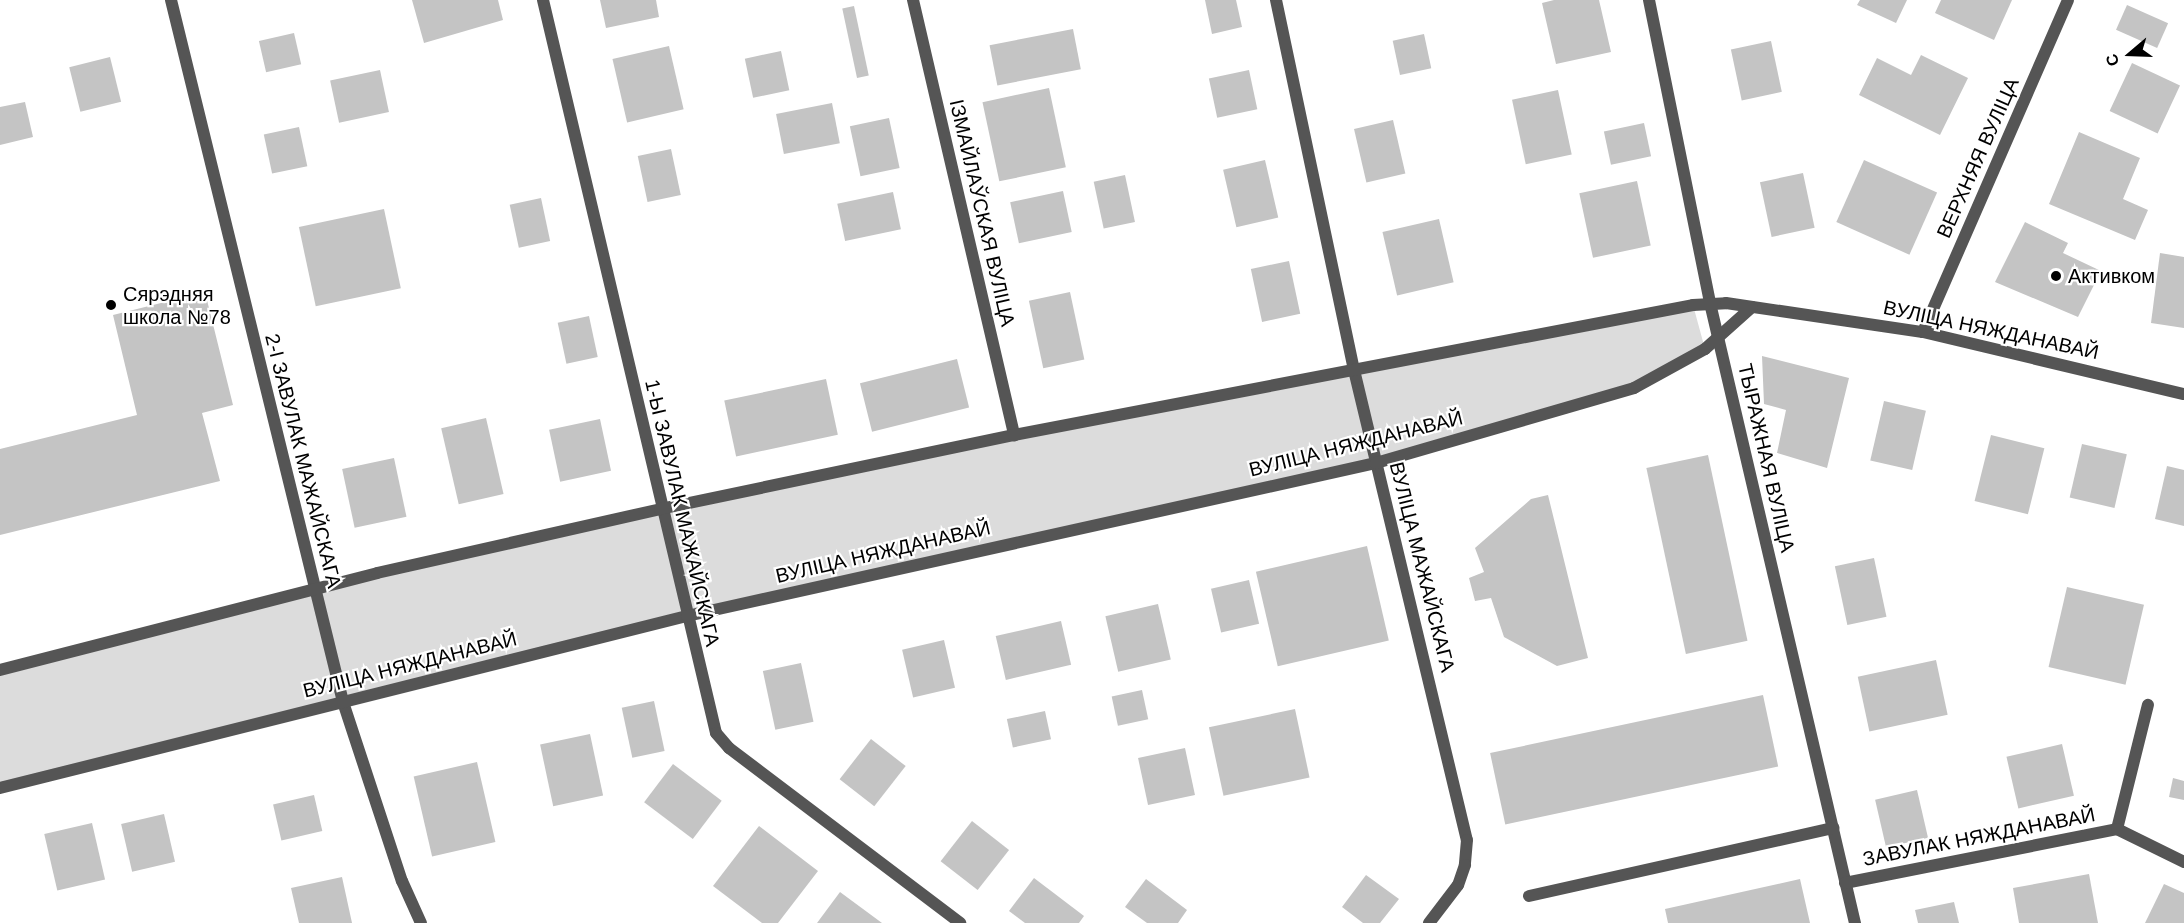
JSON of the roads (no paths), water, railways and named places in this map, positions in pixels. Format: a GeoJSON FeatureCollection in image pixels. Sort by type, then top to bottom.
{"type":"FeatureCollection","features":[{"type":"Feature","properties":{"kind":"street","name":"2-І ЗАВУЛАК МАЖАЙСКАГА"},"geometry":{"type":"LineString","coordinates":[[171,0],[313,589],[343,702],[402,881],[421,923]]}},
{"type":"Feature","properties":{"kind":"street","name":"1-Ы ЗАВУЛАК МАЖАЙСКАГА"},"geometry":{"type":"LineString","coordinates":[[543,0],[708,712],[729,748],[960,923]]}},
{"type":"Feature","properties":{"kind":"street","name":"ІЗМАЙЛАЎСКАЯ ВУЛІЦА"},"geometry":{"type":"LineString","coordinates":[[913,0],[1014,435]]}},
{"type":"Feature","properties":{"kind":"street","name":"ВУЛІЦА МАЖАЙСКАГА"},"geometry":{"type":"LineString","coordinates":[[1276,0],[1354,370],[1467,840],[1465,865],[1458,885],[1428,923]]}},
{"type":"Feature","properties":{"kind":"street","name":"ТЫРАЖНАЯ ВУЛІЦА"},"geometry":{"type":"LineString","coordinates":[[1649,0],[1718,339],[1855,923]]}},
{"type":"Feature","properties":{"kind":"street","name":"ВЕРХНЯЯ ВУЛІЦА"},"geometry":{"type":"LineString","coordinates":[[1923,332],[2068,0]]}},
{"type":"Feature","properties":{"kind":"street","name":"ВУЛІЦА НЯЖДАНАВАЙ"},"geometry":{"type":"LineString","coordinates":[[0,669],[313,589],[660,509],[1014,435],[1710,303],[1923,332],[2184,394]]}},
{"type":"Feature","properties":{"kind":"street","name":"ВУЛІЦА НЯЖДАНАВАЙ"},"geometry":{"type":"LineString","coordinates":[[0,788],[687,616],[1376,463],[1634,388],[1718,339],[1752,307]]}},
{"type":"Feature","properties":{"kind":"street"},"geometry":{"type":"LineString","coordinates":[[2117,830],[2148,705]]}},
{"type":"Feature","properties":{"kind":"street"},"geometry":{"type":"LineString","coordinates":[[1529,896],[1833,828]]}},
{"type":"Feature","properties":{"kind":"street","name":"ЗАВУЛАК НЯЖДАНАВАЙ"},"geometry":{"type":"LineString","coordinates":[[1845,883],[2117,830],[2184,862]]}},
{"type":"Feature","properties":{"kind":"place","name":"Активком"},"geometry":{"type":"Point","coordinates":[2056,276]}},
{"type":"Feature","properties":{"kind":"place","name":"Сярэдняя школа №78"},"geometry":{"type":"Point","coordinates":[111,305]}}]}
